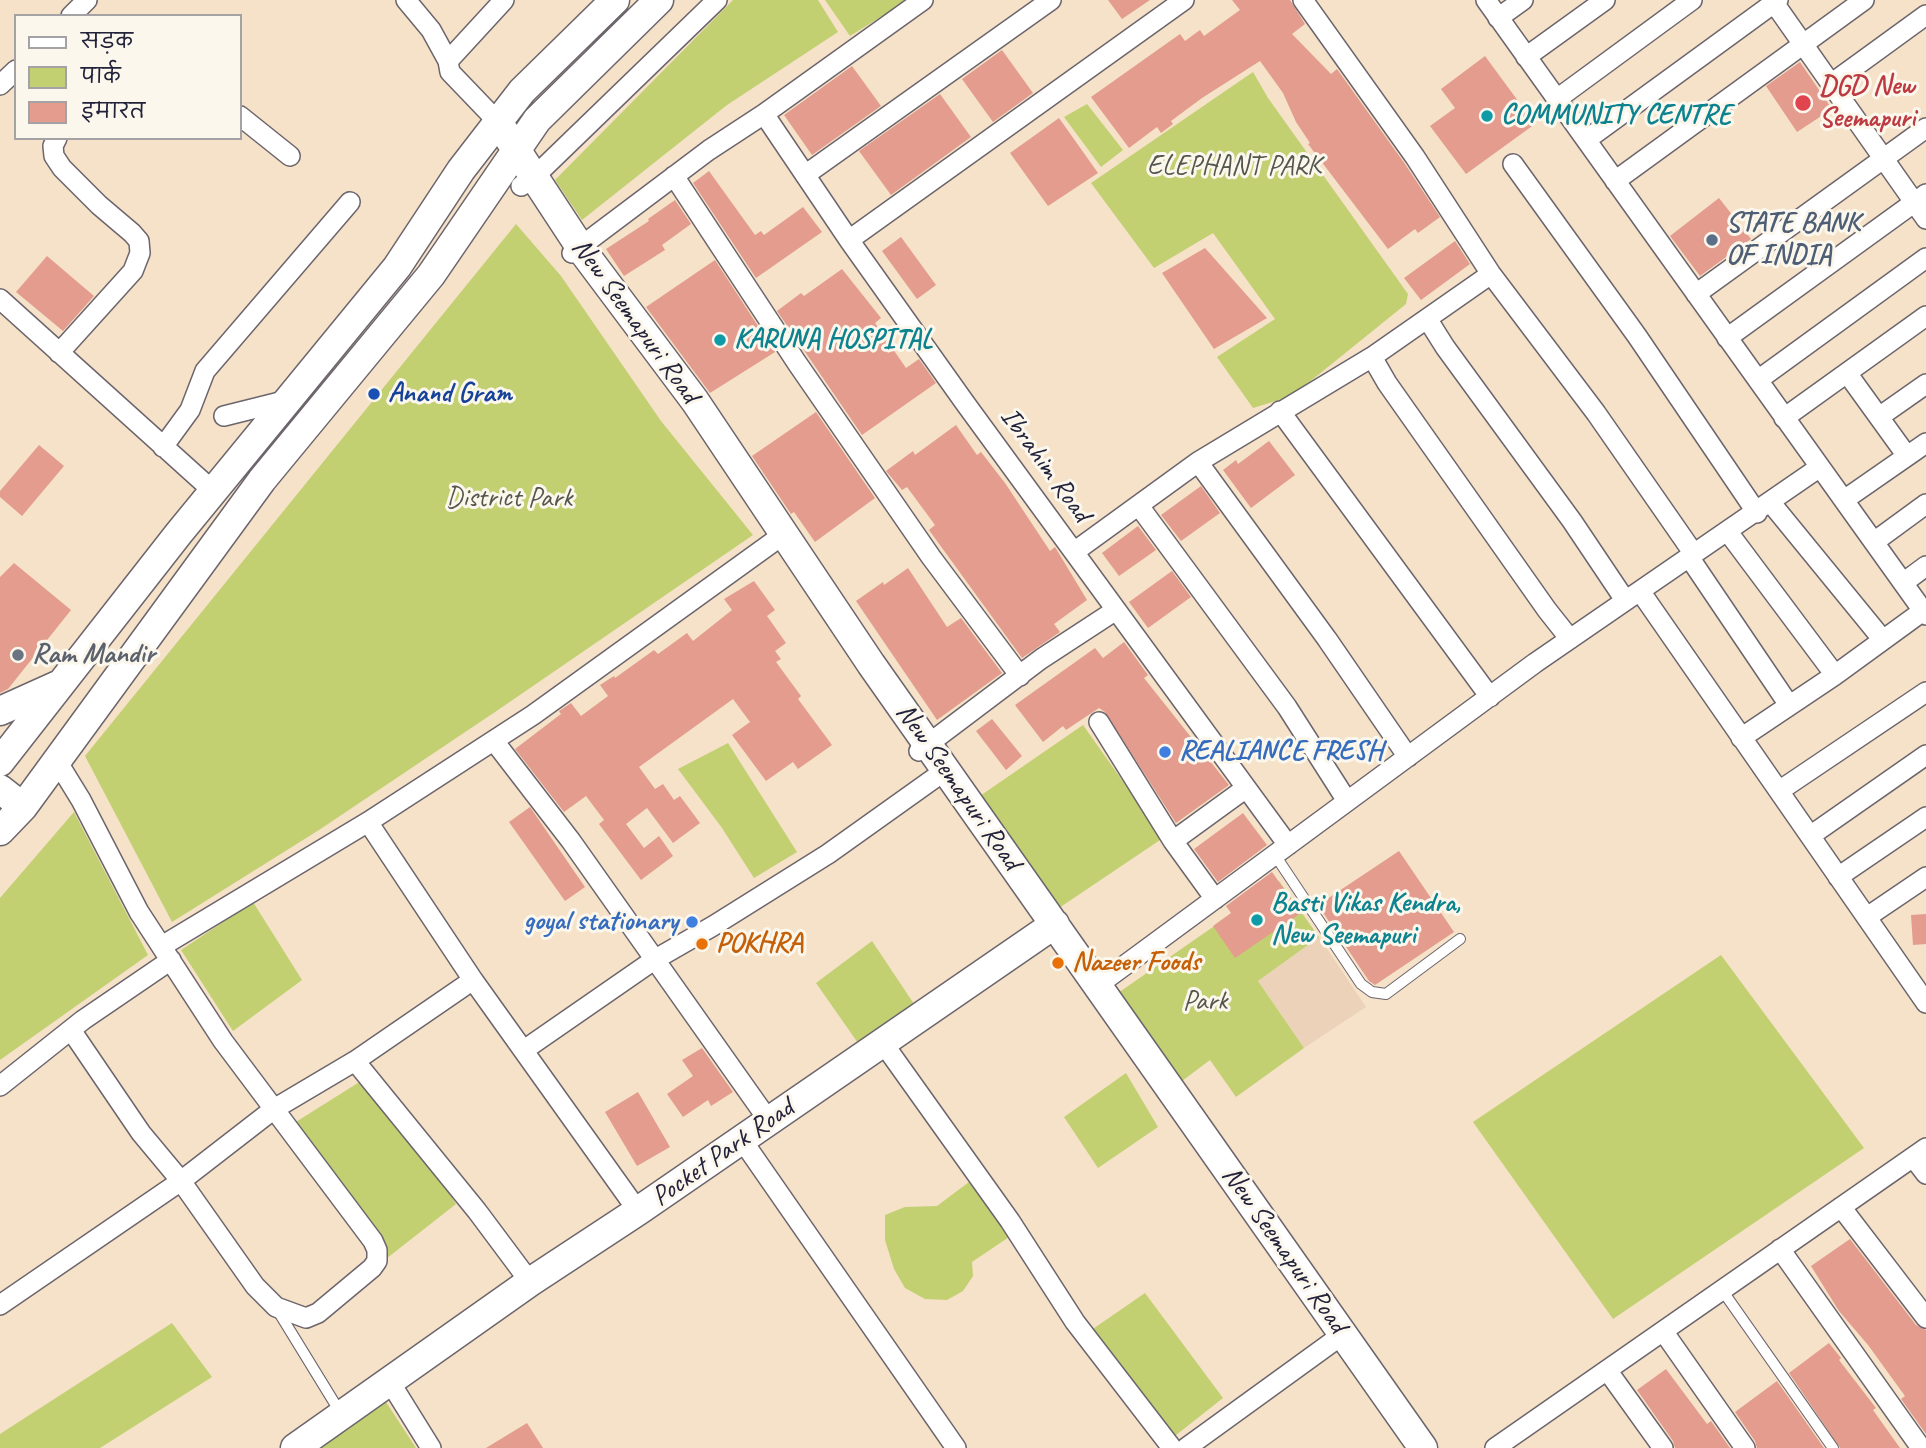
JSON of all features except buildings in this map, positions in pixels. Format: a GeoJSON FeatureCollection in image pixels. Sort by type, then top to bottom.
{"type":"FeatureCollection","features":[{"type":"Feature","properties":{"kind":"main road"},"geometry":{"type":"LineString","coordinates":[[53,766],[4,750],[64,681],[213,491],[397,267],[461,170],[522,91],[615,0]]}},
{"type":"Feature","properties":{"kind":"main road"},"geometry":{"type":"LineString","coordinates":[[0,831],[23,807],[262,480],[519,170],[537,120],[659,0]]}},
{"type":"Feature","properties":{"kind":"main road","name":"New Seemapuri Road"},"geometry":{"type":"LineString","coordinates":[[492,130],[1411,1448]]}},
{"type":"Feature","properties":{"kind":"main road"},"geometry":{"type":"LineString","coordinates":[[0,710],[37,696],[64,681]]}},
{"type":"Feature","properties":{"kind":"main road","name":"New Seemapuri Road"},"geometry":{"type":"LineString","coordinates":[[923,748],[936,777],[1050,927],[1098,985],[1423,1448]]}},
{"type":"Feature","properties":{"kind":"main road"},"geometry":{"type":"LineString","coordinates":[[0,789],[23,807]]}},
{"type":"Feature","properties":{"kind":"main road","name":"Pocket Park Road"},"geometry":{"type":"LineString","coordinates":[[295,1448],[530,1282],[742,1140],[1050,927]]}},
{"type":"Feature","properties":{"kind":"street"},"geometry":{"type":"LineString","coordinates":[[73,14],[87,0]]}},
{"type":"Feature","properties":{"kind":"street"},"geometry":{"type":"LineString","coordinates":[[406,0],[432,30],[448,61],[450,72],[492,130]]}},
{"type":"Feature","properties":{"kind":"street"},"geometry":{"type":"LineString","coordinates":[[448,61],[504,0]]}},
{"type":"Feature","properties":{"kind":"street"},"geometry":{"type":"LineString","coordinates":[[519,170],[717,0]]}},
{"type":"Feature","properties":{"kind":"street"},"geometry":{"type":"LineString","coordinates":[[805,175],[1051,0]]}},
{"type":"Feature","properties":{"kind":"street"},"geometry":{"type":"LineString","coordinates":[[849,240],[1184,0]]}},
{"type":"Feature","properties":{"kind":"street"},"geometry":{"type":"LineString","coordinates":[[1303,0],[1415,157],[1491,274],[1596,414],[1789,705]]}},
{"type":"Feature","properties":{"kind":"street"},"geometry":{"type":"LineString","coordinates":[[1486,0],[1925,613],[1741,738]]}},
{"type":"Feature","properties":{"kind":"street"},"geometry":{"type":"LineString","coordinates":[[1499,18],[1523,0]]}},
{"type":"Feature","properties":{"kind":"street"},"geometry":{"type":"LineString","coordinates":[[1526,57],[1605,0]]}},
{"type":"Feature","properties":{"kind":"street"},"geometry":{"type":"LineString","coordinates":[[1557,99],[1692,0]]}},
{"type":"Feature","properties":{"kind":"street"},"geometry":{"type":"LineString","coordinates":[[1615,180],[1864,0]]}},
{"type":"Feature","properties":{"kind":"street"},"geometry":{"type":"LineString","coordinates":[[575,251],[674,176],[919,1]]}},
{"type":"Feature","properties":{"kind":"street"},"geometry":{"type":"LineString","coordinates":[[1586,140],[1775,1],[1884,159],[1920,198],[1926,219]]}},
{"type":"Feature","properties":{"kind":"street"},"geometry":{"type":"LineString","coordinates":[[1831,84],[1926,15]]}},
{"type":"Feature","properties":{"kind":"street"},"geometry":{"type":"LineString","coordinates":[[0,85],[14,72]]}},
{"type":"Feature","properties":{"kind":"street","name":"Ibrahim Road"},"geometry":{"type":"LineString","coordinates":[[764,114],[849,240],[1246,788],[1281,850]]}},
{"type":"Feature","properties":{"kind":"street"},"geometry":{"type":"LineString","coordinates":[[242,118],[290,156]]}},
{"type":"Feature","properties":{"kind":"street"},"geometry":{"type":"LineString","coordinates":[[1696,294],[1926,128]]}},
{"type":"Feature","properties":{"kind":"street"},"geometry":{"type":"LineString","coordinates":[[56,140],[53,146],[54,156],[62,168],[132,233],[139,241],[140,253],[133,271],[59,353]]}},
{"type":"Feature","properties":{"kind":"street"},"geometry":{"type":"LineString","coordinates":[[1513,164],[1764,508],[1883,640]]}},
{"type":"Feature","properties":{"kind":"street"},"geometry":{"type":"LineString","coordinates":[[674,176],[797,363],[939,566],[1020,676]]}},
{"type":"Feature","properties":{"kind":"street"},"geometry":{"type":"LineString","coordinates":[[1727,338],[1920,198]]}},
{"type":"Feature","properties":{"kind":"street"},"geometry":{"type":"LineString","coordinates":[[163,447],[190,410],[205,371],[350,202]]}},
{"type":"Feature","properties":{"kind":"street"},"geometry":{"type":"LineString","coordinates":[[1758,380],[1926,258]]}},
{"type":"Feature","properties":{"kind":"street"},"geometry":{"type":"LineString","coordinates":[[1074,552],[1198,462],[1372,357],[1491,274]]}},
{"type":"Feature","properties":{"kind":"street"},"geometry":{"type":"LineString","coordinates":[[0,299],[213,491]]}},
{"type":"Feature","properties":{"kind":"street"},"geometry":{"type":"LineString","coordinates":[[1784,418],[1926,316]]}},
{"type":"Feature","properties":{"kind":"street"},"geometry":{"type":"LineString","coordinates":[[1428,320],[1572,521],[1741,738],[1925,1001]]}},
{"type":"Feature","properties":{"kind":"street"},"geometry":{"type":"LineString","coordinates":[[1372,357],[1387,383],[1546,610],[1570,639]]}},
{"type":"Feature","properties":{"kind":"street"},"geometry":{"type":"LineString","coordinates":[[1847,373],[1907,456]]}},
{"type":"Feature","properties":{"kind":"street"},"geometry":{"type":"LineString","coordinates":[[1879,417],[1926,384]]}},
{"type":"Feature","properties":{"kind":"street"},"geometry":{"type":"LineString","coordinates":[[224,416],[288,400]]}},
{"type":"Feature","properties":{"kind":"street"},"geometry":{"type":"LineString","coordinates":[[1280,411],[1490,697]]}},
{"type":"Feature","properties":{"kind":"street"},"geometry":{"type":"LineString","coordinates":[[1844,500],[1926,443]]}},
{"type":"Feature","properties":{"kind":"street"},"geometry":{"type":"LineString","coordinates":[[1198,462],[1408,757]]}},
{"type":"Feature","properties":{"kind":"street"},"geometry":{"type":"LineString","coordinates":[[1098,985],[1570,639],[1820,467]]}},
{"type":"Feature","properties":{"kind":"street"},"geometry":{"type":"LineString","coordinates":[[1874,542],[1926,504]]}},
{"type":"Feature","properties":{"kind":"street"},"geometry":{"type":"LineString","coordinates":[[1139,506],[1287,707],[1347,802]]}},
{"type":"Feature","properties":{"kind":"street"},"geometry":{"type":"LineString","coordinates":[[1728,532],[1835,676]]}},
{"type":"Feature","properties":{"kind":"street"},"geometry":{"type":"LineString","coordinates":[[0,1086],[166,953],[533,715],[778,538]]}},
{"type":"Feature","properties":{"kind":"street"},"geometry":{"type":"LineString","coordinates":[[1903,583],[1926,566]]}},
{"type":"Feature","properties":{"kind":"street"},"geometry":{"type":"LineString","coordinates":[[923,748],[1020,676],[1116,610]]}},
{"type":"Feature","properties":{"kind":"street"},"geometry":{"type":"LineString","coordinates":[[1779,791],[1926,692]]}},
{"type":"Feature","properties":{"kind":"street"},"geometry":{"type":"LineString","coordinates":[[1100,722],[1173,841],[1214,899]]}},
{"type":"Feature","properties":{"kind":"street"},"geometry":{"type":"LineString","coordinates":[[494,741],[571,841],[769,1121]]}},
{"type":"Feature","properties":{"kind":"street"},"geometry":{"type":"LineString","coordinates":[[1810,836],[1926,755]]}},
{"type":"Feature","properties":{"kind":"street"},"geometry":{"type":"LineString","coordinates":[[53,766],[81,800],[139,912],[223,1041],[373,1241],[377,1250],[377,1261],[372,1268],[318,1313],[306,1318],[276,1307],[255,1286],[181,1181],[141,1133],[71,1030]]}},
{"type":"Feature","properties":{"kind":"street"},"geometry":{"type":"LineString","coordinates":[[524,1050],[654,960],[828,854],[936,777]]}},
{"type":"Feature","properties":{"kind":"street"},"geometry":{"type":"LineString","coordinates":[[1173,841],[1246,788]]}},
{"type":"Feature","properties":{"kind":"street"},"geometry":{"type":"LineString","coordinates":[[1838,877],[1926,817]]}},
{"type":"Feature","properties":{"kind":"street"},"geometry":{"type":"LineString","coordinates":[[368,822],[473,980],[638,1211]]}},
{"type":"Feature","properties":{"kind":"street"},"geometry":{"type":"LineString","coordinates":[[1867,918],[1926,877]]}},
{"type":"Feature","properties":{"kind":"street"},"geometry":{"type":"LineString","coordinates":[[0,1305],[181,1181],[274,1109],[355,1061],[473,980]]}},
{"type":"Feature","properties":{"kind":"street"},"geometry":{"type":"LineString","coordinates":[[883,1043],[1010,1221],[1074,1322],[1172,1448]]}},
{"type":"Feature","properties":{"kind":"street"},"geometry":{"type":"LineString","coordinates":[[355,1061],[477,1211],[530,1282]]}},
{"type":"Feature","properties":{"kind":"street"},"geometry":{"type":"LineString","coordinates":[[742,1140],[956,1448]]}},
{"type":"Feature","properties":{"kind":"street"},"geometry":{"type":"LineString","coordinates":[[1495,1448],[1920,1152],[1926,1174]]}},
{"type":"Feature","properties":{"kind":"street"},"geometry":{"type":"LineString","coordinates":[[1841,1207],[1926,1318]]}},
{"type":"Feature","properties":{"kind":"street"},"geometry":{"type":"LineString","coordinates":[[1780,1250],[1921,1448]]}},
{"type":"Feature","properties":{"kind":"street"},"geometry":{"type":"LineString","coordinates":[[1662,1331],[1745,1448]]}},
{"type":"Feature","properties":{"kind":"street"},"geometry":{"type":"LineString","coordinates":[[1186,1448],[1335,1340]]}},
{"type":"Feature","properties":{"kind":"street"},"geometry":{"type":"LineString","coordinates":[[1607,1370],[1662,1448]]}},
{"type":"Feature","properties":{"kind":"street"},"geometry":{"type":"LineString","coordinates":[[390,1382],[431,1448]]}},
{"type":"Feature","properties":{"kind":"lane"},"geometry":{"type":"LineString","coordinates":[[1281,850],[1361,984],[1371,992],[1386,994],[1460,939]]}},
{"type":"Feature","properties":{"kind":"lane"},"geometry":{"type":"LineString","coordinates":[[1722,1290],[1833,1448]]}},
{"type":"Feature","properties":{"kind":"lane"},"geometry":{"type":"LineString","coordinates":[[276,1307],[342,1415]]}},
{"type":"Feature","properties":{"kind":"shaded area"},"geometry":{"type":"Polygon","coordinates":[[[1319,937],[1366,1007],[1304,1048],[1258,981],[1319,937]]]}},
{"type":"Feature","properties":{"kind":"green space"},"geometry":{"type":"Polygon","coordinates":[[[733,0],[818,0],[838,32],[727,105],[582,220],[555,180],[733,0]]]}},
{"type":"Feature","properties":{"kind":"green space"},"geometry":{"type":"Polygon","coordinates":[[[825,0],[908,0],[850,36],[825,0]]]}},
{"type":"Feature","properties":{"kind":"green space","name":"ELEPHANT PARK"},"geometry":{"type":"Polygon","coordinates":[[[1253,72],[1268,98],[1408,294],[1406,304],[1292,396],[1253,408],[1217,357],[1275,319],[1213,233],[1154,268],[1091,183],[1253,72]]]}},
{"type":"Feature","properties":{"kind":"green space"},"geometry":{"type":"Polygon","coordinates":[[[1087,104],[1123,150],[1101,167],[1064,117],[1087,104]]]}},
{"type":"Feature","properties":{"kind":"green space","name":"District Park"},"geometry":{"type":"Polygon","coordinates":[[[516,224],[561,276],[661,421],[753,535],[319,830],[172,922],[85,756],[516,224]]]}},
{"type":"Feature","properties":{"kind":"green space"},"geometry":{"type":"Polygon","coordinates":[[[1083,725],[1163,838],[1059,908],[1024,856],[977,798],[1083,725]]]}},
{"type":"Feature","properties":{"kind":"green space"},"geometry":{"type":"Polygon","coordinates":[[[728,743],[797,852],[754,878],[722,828],[678,769],[728,743]]]}},
{"type":"Feature","properties":{"kind":"green space"},"geometry":{"type":"Polygon","coordinates":[[[74,812],[148,955],[0,1060],[0,898],[74,812]]]}},
{"type":"Feature","properties":{"kind":"green space","name":"Park"},"geometry":{"type":"Polygon","coordinates":[[[1279,881],[1319,937],[1258,981],[1304,1048],[1236,1097],[1210,1060],[1182,1081],[1118,993],[1279,881]]]}},
{"type":"Feature","properties":{"kind":"green space"},"geometry":{"type":"Polygon","coordinates":[[[253,902],[302,980],[233,1031],[181,950],[253,902]]]}},
{"type":"Feature","properties":{"kind":"green space"},"geometry":{"type":"Polygon","coordinates":[[[872,941],[914,1004],[858,1043],[816,983],[872,941]]]}},
{"type":"Feature","properties":{"kind":"green space"},"geometry":{"type":"Polygon","coordinates":[[[1721,955],[1864,1148],[1613,1319],[1473,1122],[1721,955]]]}},
{"type":"Feature","properties":{"kind":"green space"},"geometry":{"type":"Polygon","coordinates":[[[1126,1073],[1158,1127],[1098,1168],[1064,1117],[1126,1073]]]}},
{"type":"Feature","properties":{"kind":"green space"},"geometry":{"type":"Polygon","coordinates":[[[369,1076],[415,1139],[456,1204],[382,1262],[291,1125],[369,1076]]]}},
{"type":"Feature","properties":{"kind":"green space"},"geometry":{"type":"Polygon","coordinates":[[[969,1182],[1009,1237],[972,1262],[973,1276],[963,1291],[947,1300],[925,1299],[905,1288],[894,1269],[885,1240],[885,1215],[905,1207],[937,1206],[969,1182]]]}},
{"type":"Feature","properties":{"kind":"green space"},"geometry":{"type":"Polygon","coordinates":[[[1145,1293],[1223,1398],[1166,1443],[1087,1333],[1145,1293]]]}},
{"type":"Feature","properties":{"kind":"green space"},"geometry":{"type":"Polygon","coordinates":[[[172,1323],[212,1377],[100,1448],[0,1448],[0,1434],[172,1323]]]}},
{"type":"Feature","properties":{"kind":"green space"},"geometry":{"type":"Polygon","coordinates":[[[386,1402],[416,1448],[317,1448],[386,1402]]]}},
{"type":"Feature","properties":{"kind":"place","name":"DGD New Seemapuri"},"geometry":{"type":"Point","coordinates":[1803,103]}},
{"type":"Feature","properties":{"kind":"place","name":"COMMUNITY CENTRE"},"geometry":{"type":"Point","coordinates":[1487,116]}},
{"type":"Feature","properties":{"kind":"place","name":"STATE BANK OF INDIA"},"geometry":{"type":"Point","coordinates":[1712,240]}},
{"type":"Feature","properties":{"kind":"place","name":"KARUNA HOSPITAL"},"geometry":{"type":"Point","coordinates":[720,340]}},
{"type":"Feature","properties":{"kind":"place","name":"Anand Gram"},"geometry":{"type":"Point","coordinates":[374,394]}},
{"type":"Feature","properties":{"kind":"place","name":"Ram Mandir"},"geometry":{"type":"Point","coordinates":[18,655]}},
{"type":"Feature","properties":{"kind":"place","name":"REALIANCE FRESH"},"geometry":{"type":"Point","coordinates":[1165,752]}},
{"type":"Feature","properties":{"kind":"place","name":"Basti Vikas Kendra, New Seemapuri"},"geometry":{"type":"Point","coordinates":[1257,920]}},
{"type":"Feature","properties":{"kind":"place","name":"goyal stationary"},"geometry":{"type":"Point","coordinates":[692,922]}},
{"type":"Feature","properties":{"kind":"place","name":"POKHRA"},"geometry":{"type":"Point","coordinates":[702,944]}},
{"type":"Feature","properties":{"kind":"place","name":"Nazeer Foods"},"geometry":{"type":"Point","coordinates":[1058,963]}}]}
